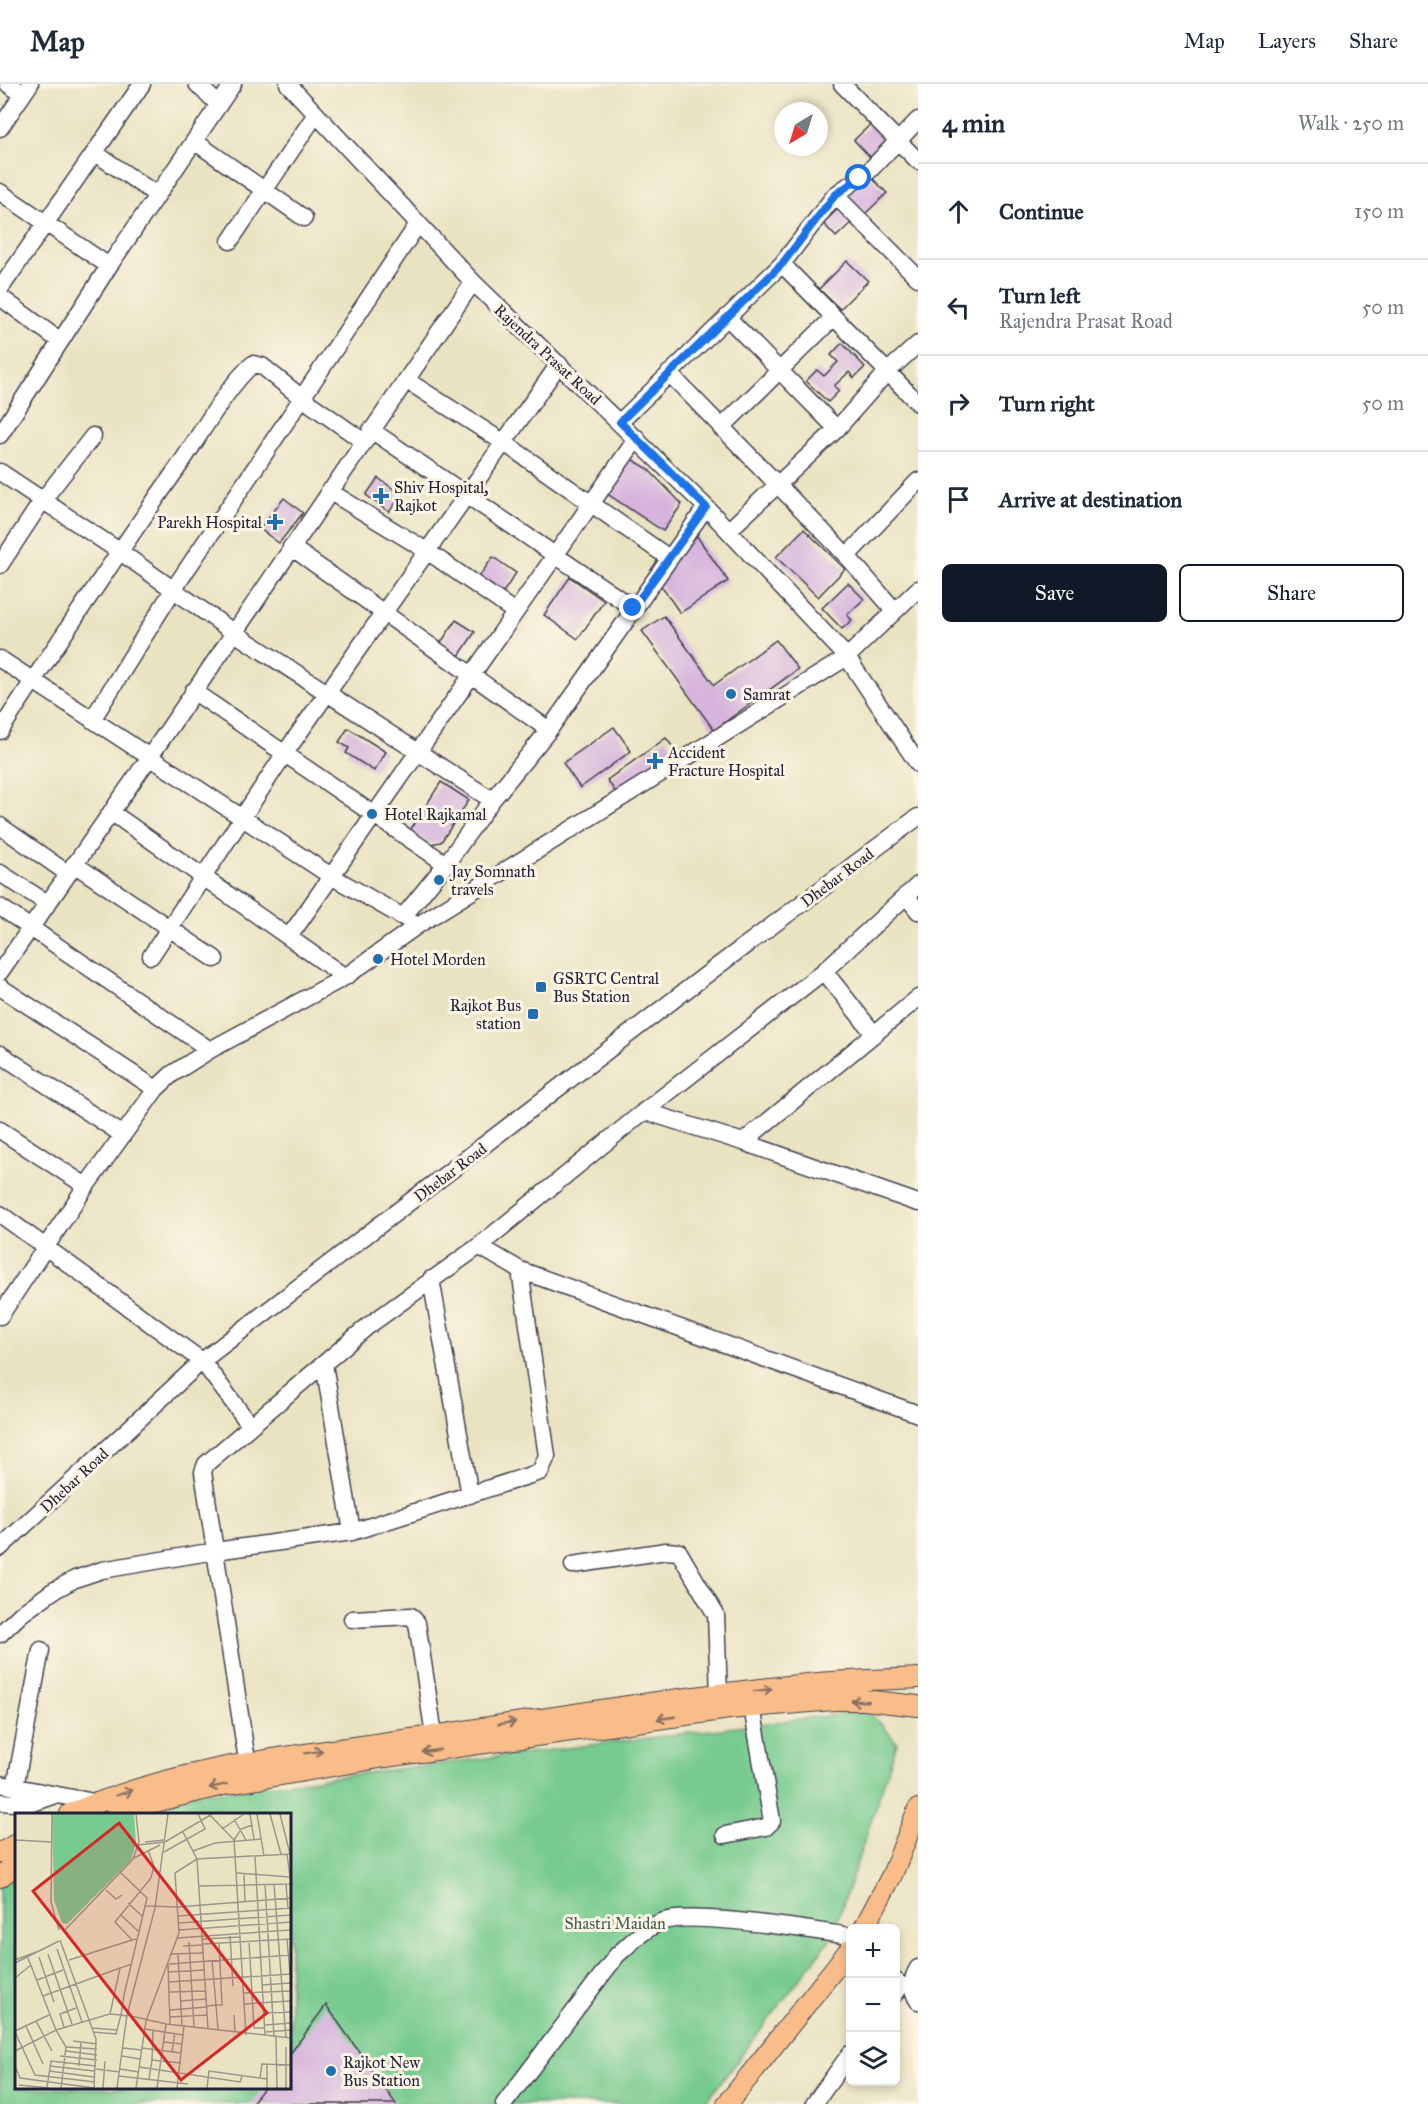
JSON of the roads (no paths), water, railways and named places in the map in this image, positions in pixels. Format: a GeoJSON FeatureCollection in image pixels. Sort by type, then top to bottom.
{"type":"FeatureCollection","features":[{"type":"Feature","properties":{"kind":"main road"},"geometry":{"type":"LineString","coordinates":[[122,1813],[248,1772],[434,1735],[546,1717],[819,1683],[918,1678]]}},
{"type":"Feature","properties":{"kind":"main road"},"geometry":{"type":"LineString","coordinates":[[74,1813],[94,1802],[156,1783],[385,1757],[752,1707],[834,1700],[864,1700],[918,1706],[915,1692],[918,1684]]}},
{"type":"Feature","properties":{"kind":"main road"},"geometry":{"type":"LineString","coordinates":[[867,1924],[892,1875],[918,1809]]}},
{"type":"Feature","properties":{"kind":"main road"},"geometry":{"type":"LineString","coordinates":[[0,1853],[15,1845]]}},
{"type":"Feature","properties":{"kind":"main road"},"geometry":{"type":"LineString","coordinates":[[0,1877],[15,1866]]}},
{"type":"Feature","properties":{"kind":"main road"},"geometry":{"type":"LineString","coordinates":[[727,2104],[846,1953]]}},
{"type":"Feature","properties":{"kind":"street"},"geometry":{"type":"LineString","coordinates":[[0,128],[27,89],[8,84]]}},
{"type":"Feature","properties":{"kind":"street"},"geometry":{"type":"LineString","coordinates":[[0,289],[142,84]]}},
{"type":"Feature","properties":{"kind":"street"},"geometry":{"type":"LineString","coordinates":[[197,84],[219,105]]}},
{"type":"Feature","properties":{"kind":"street"},"geometry":{"type":"LineString","coordinates":[[0,435],[109,266],[233,84]]}},
{"type":"Feature","properties":{"kind":"street","name":"Rajendra Prasat Road"},"geometry":{"type":"LineString","coordinates":[[288,84],[473,282],[637,438],[729,530],[847,657],[918,765]]}},
{"type":"Feature","properties":{"kind":"street"},"geometry":{"type":"LineString","coordinates":[[842,84],[918,161]]}},
{"type":"Feature","properties":{"kind":"street"},"geometry":{"type":"LineString","coordinates":[[231,241],[316,114]]}},
{"type":"Feature","properties":{"kind":"street"},"geometry":{"type":"LineString","coordinates":[[620,422],[782,264],[835,195],[869,171],[918,120]]}},
{"type":"Feature","properties":{"kind":"street"},"geometry":{"type":"LineString","coordinates":[[194,141],[304,218]]}},
{"type":"Feature","properties":{"kind":"street"},"geometry":{"type":"LineString","coordinates":[[95,153],[157,195]]}},
{"type":"Feature","properties":{"kind":"street"},"geometry":{"type":"LineString","coordinates":[[0,192],[109,266]]}},
{"type":"Feature","properties":{"kind":"street"},"geometry":{"type":"LineString","coordinates":[[835,195],[918,278]]}},
{"type":"Feature","properties":{"kind":"street"},"geometry":{"type":"LineString","coordinates":[[92,720],[174,590],[418,224]]}},
{"type":"Feature","properties":{"kind":"street"},"geometry":{"type":"LineString","coordinates":[[782,264],[918,403]]}},
{"type":"Feature","properties":{"kind":"street"},"geometry":{"type":"LineString","coordinates":[[0,972],[149,758],[193,690],[473,282]]}},
{"type":"Feature","properties":{"kind":"street"},"geometry":{"type":"LineString","coordinates":[[0,297],[60,341]]}},
{"type":"Feature","properties":{"kind":"street"},"geometry":{"type":"LineString","coordinates":[[727,317],[837,429]]}},
{"type":"Feature","properties":{"kind":"street"},"geometry":{"type":"LineString","coordinates":[[721,428],[778,369],[834,317]]}},
{"type":"Feature","properties":{"kind":"street"},"geometry":{"type":"LineString","coordinates":[[729,530],[837,429],[888,371],[918,345]]}},
{"type":"Feature","properties":{"kind":"street"},"geometry":{"type":"LineString","coordinates":[[0,731],[119,551],[246,370],[254,364],[262,366],[303,398],[467,493],[633,608]]}},
{"type":"Feature","properties":{"kind":"street"},"geometry":{"type":"LineString","coordinates":[[151,956],[285,753],[559,364]]}},
{"type":"Feature","properties":{"kind":"street"},"geometry":{"type":"LineString","coordinates":[[669,373],[847,556],[895,611]]}},
{"type":"Feature","properties":{"kind":"street"},"geometry":{"type":"LineString","coordinates":[[406,380],[503,442],[669,558]]}},
{"type":"Feature","properties":{"kind":"street"},"geometry":{"type":"LineString","coordinates":[[0,565],[42,501],[93,436]]}},
{"type":"Feature","properties":{"kind":"street"},"geometry":{"type":"LineString","coordinates":[[289,936],[637,438]]}},
{"type":"Feature","properties":{"kind":"street"},"geometry":{"type":"LineString","coordinates":[[0,472],[119,551],[233,632],[417,754],[492,800]]}},
{"type":"Feature","properties":{"kind":"street"},"geometry":{"type":"LineString","coordinates":[[847,556],[918,481]]}},
{"type":"Feature","properties":{"kind":"street"},"geometry":{"type":"LineString","coordinates":[[329,491],[427,551],[515,612]]}},
{"type":"Feature","properties":{"kind":"street"},"geometry":{"type":"LineString","coordinates":[[410,921],[446,864],[492,800],[549,730],[706,507]]}},
{"type":"Feature","properties":{"kind":"street"},"geometry":{"type":"LineString","coordinates":[[291,547],[549,730]]}},
{"type":"Feature","properties":{"kind":"street"},"geometry":{"type":"LineString","coordinates":[[0,1316],[86,1186],[156,1089],[172,1074],[210,1050],[345,977],[410,921],[847,657],[918,589]]}},
{"type":"Feature","properties":{"kind":"street"},"geometry":{"type":"LineString","coordinates":[[0,659],[149,758],[243,816],[331,876],[410,921]]}},
{"type":"Feature","properties":{"kind":"street"},"geometry":{"type":"LineString","coordinates":[[193,690],[446,864]]}},
{"type":"Feature","properties":{"kind":"street"},"geometry":{"type":"LineString","coordinates":[[111,812],[345,977]]}},
{"type":"Feature","properties":{"kind":"street","name":"Dhebar Road"},"geometry":{"type":"LineString","coordinates":[[0,1548],[202,1361],[719,965],[918,817]]}},
{"type":"Feature","properties":{"kind":"street"},"geometry":{"type":"LineString","coordinates":[[0,826],[169,928],[214,959]]}},
{"type":"Feature","properties":{"kind":"street"},"geometry":{"type":"LineString","coordinates":[[0,873],[47,903]]}},
{"type":"Feature","properties":{"kind":"street"},"geometry":{"type":"LineString","coordinates":[[248,1772],[203,1472],[212,1456],[431,1279],[479,1246],[644,1111],[824,970],[859,941],[912,890],[918,911]]}},
{"type":"Feature","properties":{"kind":"street"},"geometry":{"type":"LineString","coordinates":[[0,907],[210,1050]]}},
{"type":"Feature","properties":{"kind":"street"},"geometry":{"type":"LineString","coordinates":[[824,970],[874,1034]]}},
{"type":"Feature","properties":{"kind":"street"},"geometry":{"type":"LineString","coordinates":[[0,987],[156,1089]]}},
{"type":"Feature","properties":{"kind":"street"},"geometry":{"type":"LineString","coordinates":[[743,1142],[918,998]]}},
{"type":"Feature","properties":{"kind":"street"},"geometry":{"type":"LineString","coordinates":[[0,1054],[123,1136]]}},
{"type":"Feature","properties":{"kind":"street"},"geometry":{"type":"LineString","coordinates":[[644,1111],[743,1142],[918,1203]]}},
{"type":"Feature","properties":{"kind":"street"},"geometry":{"type":"LineString","coordinates":[[0,1130],[86,1186]]}},
{"type":"Feature","properties":{"kind":"street"},"geometry":{"type":"LineString","coordinates":[[0,1214],[202,1361],[250,1425]]}},
{"type":"Feature","properties":{"kind":"street"},"geometry":{"type":"LineString","coordinates":[[479,1246],[520,1270],[918,1414]]}},
{"type":"Feature","properties":{"kind":"street"},"geometry":{"type":"LineString","coordinates":[[0,1634],[21,1614],[75,1579],[102,1570],[215,1551],[352,1532],[540,1472],[546,1464],[547,1456],[520,1270]]}},
{"type":"Feature","properties":{"kind":"street"},"geometry":{"type":"LineString","coordinates":[[431,1279],[470,1495]]}},
{"type":"Feature","properties":{"kind":"street"},"geometry":{"type":"LineString","coordinates":[[324,1364],[352,1532]]}},
{"type":"Feature","properties":{"kind":"street"},"geometry":{"type":"LineString","coordinates":[[573,1565],[666,1551],[679,1552],[716,1615],[719,1695]]}},
{"type":"Feature","properties":{"kind":"street"},"geometry":{"type":"LineString","coordinates":[[352,1619],[402,1615],[411,1616],[417,1623],[434,1735]]}},
{"type":"Feature","properties":{"kind":"street"},"geometry":{"type":"LineString","coordinates":[[41,1650],[8,1786],[94,1802]]}},
{"type":"Feature","properties":{"kind":"street"},"geometry":{"type":"LineString","coordinates":[[725,1836],[766,1827],[772,1821],[752,1707]]}},
{"type":"Feature","properties":{"kind":"street"},"geometry":{"type":"LineString","coordinates":[[0,1802],[30,1804],[57,1795]]}},
{"type":"Feature","properties":{"kind":"street"},"geometry":{"type":"LineString","coordinates":[[504,2104],[617,1956],[640,1935],[663,1921],[692,1918],[846,1936]]}},
{"type":"Feature","properties":{"kind":"street"},"geometry":{"type":"LineString","coordinates":[[905,1990],[918,1968]]}},
{"type":"Feature","properties":{"kind":"street"},"geometry":{"type":"LineString","coordinates":[[814,2104],[846,2060]]}},
{"type":"Feature","properties":{"kind":"place","name":"Shiv Hospital, Rajkot"},"geometry":{"type":"Point","coordinates":[381,496]}},
{"type":"Feature","properties":{"kind":"place","name":"Parekh Hospital"},"geometry":{"type":"Point","coordinates":[275,522]}},
{"type":"Feature","properties":{"kind":"place","name":"Samrat"},"geometry":{"type":"Point","coordinates":[731,694]}},
{"type":"Feature","properties":{"kind":"place","name":"Accident Fracture Hospital"},"geometry":{"type":"Point","coordinates":[655,761]}},
{"type":"Feature","properties":{"kind":"place","name":"Hotel Rajkamal"},"geometry":{"type":"Point","coordinates":[372,814]}},
{"type":"Feature","properties":{"kind":"place","name":"Jay Somnath travels"},"geometry":{"type":"Point","coordinates":[439,880]}},
{"type":"Feature","properties":{"kind":"place","name":"Hotel Morden"},"geometry":{"type":"Point","coordinates":[378,959]}},
{"type":"Feature","properties":{"kind":"place","name":"GSRTC Central Bus Station"},"geometry":{"type":"Point","coordinates":[541,987]}},
{"type":"Feature","properties":{"kind":"place","name":"Rajkot Bus station"},"geometry":{"type":"Point","coordinates":[533,1014]}},
{"type":"Feature","properties":{"kind":"place","name":"Rajkot New Bus Station"},"geometry":{"type":"Point","coordinates":[331,2071]}},
{"type":"Feature","properties":{"kind":"park label","name":"Shastri Maidan"},"geometry":{"type":"Point","coordinates":[615,1923]}}]}
